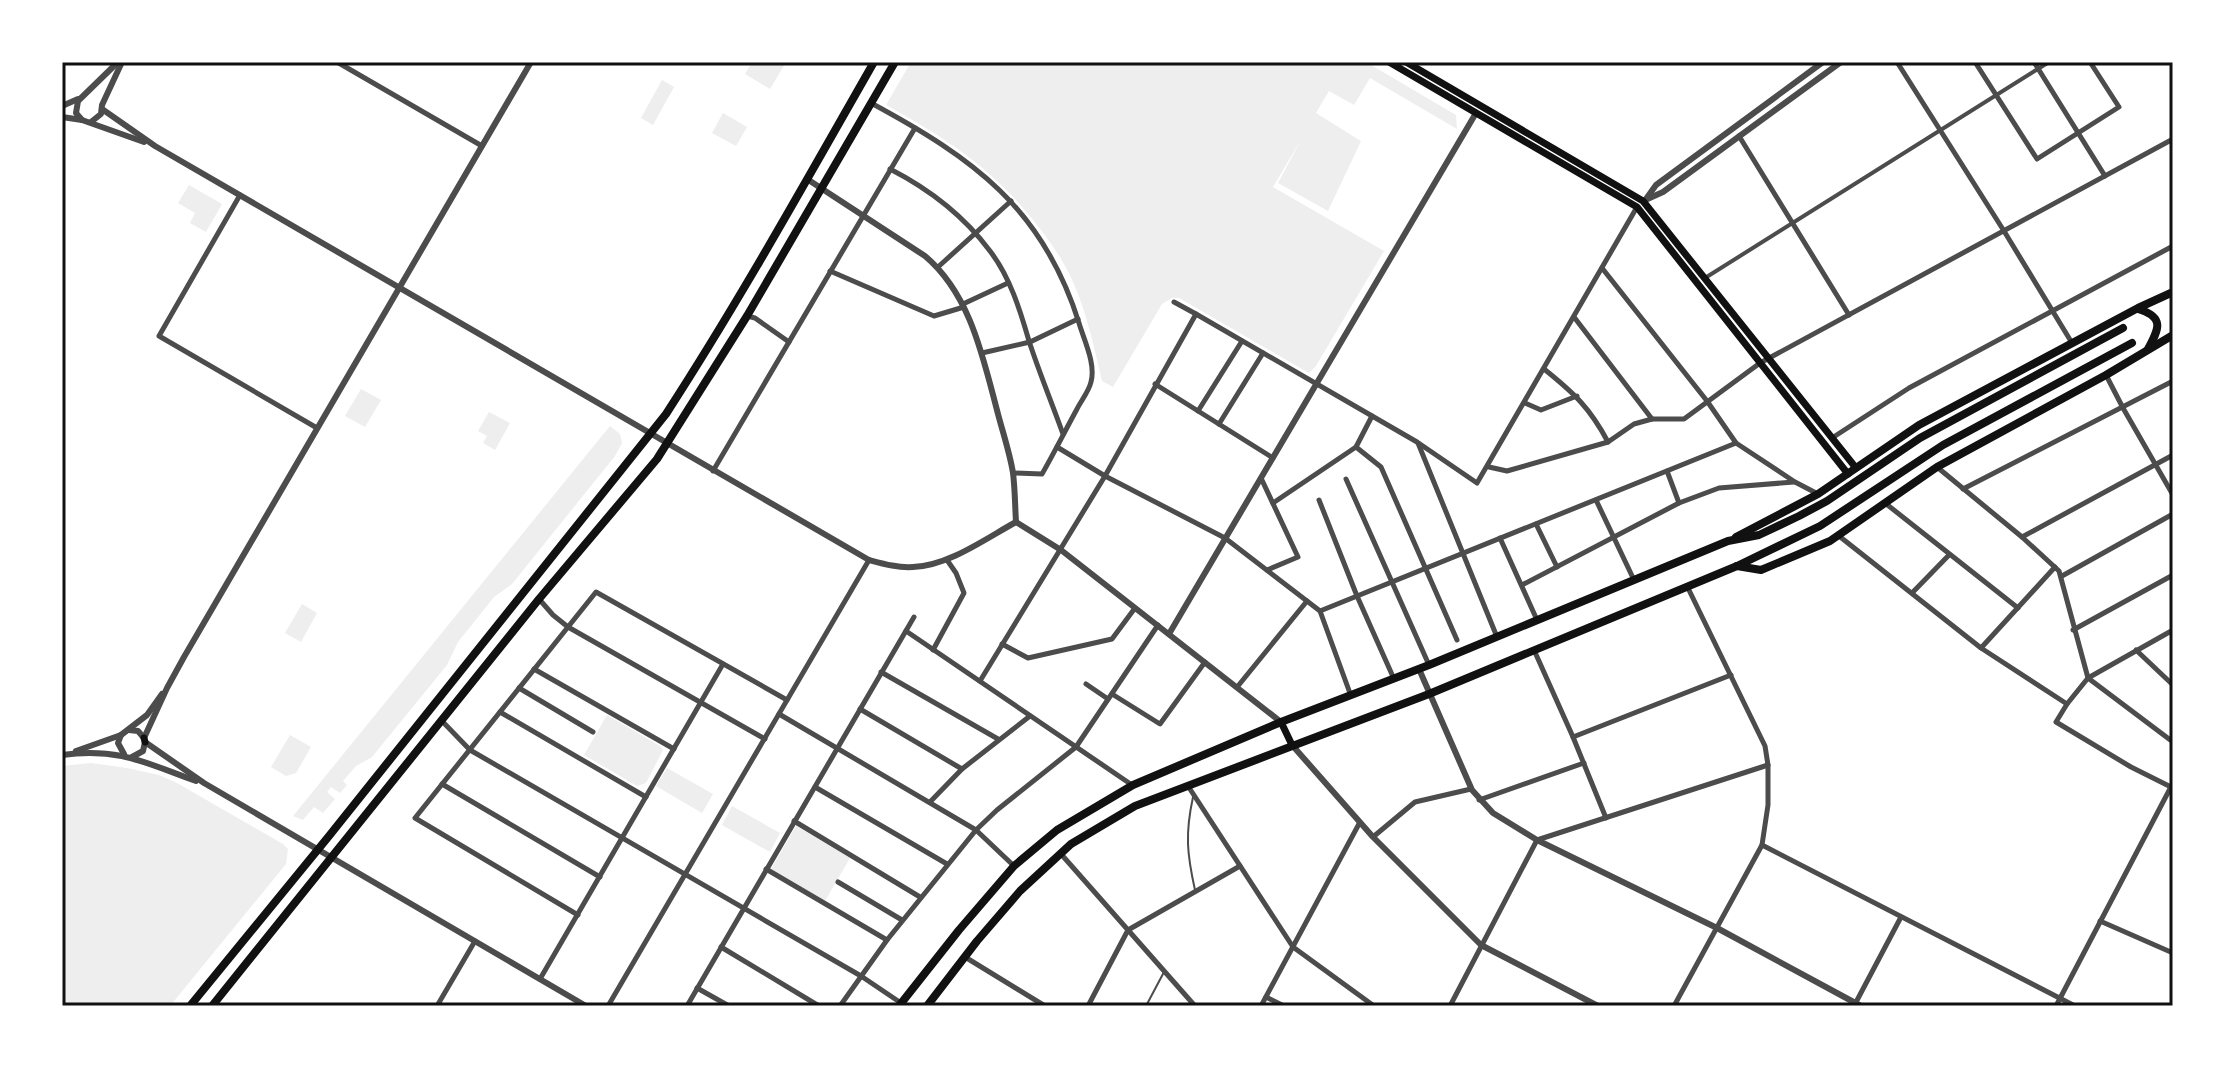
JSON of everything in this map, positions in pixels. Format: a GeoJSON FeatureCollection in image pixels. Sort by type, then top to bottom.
{"type":"FeatureCollection","features":[{"type":"Feature","properties":{"kind":"main road"},"geometry":{"type":"LineString","coordinates":[[190,1006],[666,414],[709,348],[874,62]]}},
{"type":"Feature","properties":{"kind":"main road"},"geometry":{"type":"LineString","coordinates":[[212,1006],[440,720],[649,469],[747,316],[895,62]]}},
{"type":"Feature","properties":{"kind":"main road"},"geometry":{"type":"LineString","coordinates":[[1389,62],[1640,204],[1848,474]]}},
{"type":"Feature","properties":{"kind":"main road"},"geometry":{"type":"LineString","coordinates":[[1406,62],[1640,204],[1704,278],[1856,468]]}},
{"type":"Feature","properties":{"kind":"main road"},"geometry":{"type":"LineString","coordinates":[[900,1005],[1014,866],[1057,830],[1133,785],[1728,541],[1818,494],[1919,425],[2173,292]]}},
{"type":"Feature","properties":{"kind":"main road"},"geometry":{"type":"LineString","coordinates":[[2138,308],[2153,314],[2157,320],[2157,332],[2148,350]]}},
{"type":"Feature","properties":{"kind":"main road"},"geometry":{"type":"LineString","coordinates":[[1728,541],[1759,535],[1827,501],[1920,438],[2123,328]]}},
{"type":"Feature","properties":{"kind":"main road"},"geometry":{"type":"LineString","coordinates":[[1737,566],[1761,570],[1839,536],[1937,467],[2173,335]]}},
{"type":"Feature","properties":{"kind":"main road"},"geometry":{"type":"LineString","coordinates":[[927,1006],[1020,891],[1071,844],[1135,806],[1429,694],[1737,566],[1820,526],[1943,445],[2132,343]]}},
{"type":"Feature","properties":{"kind":"main road"},"geometry":{"type":"LineString","coordinates":[[1281,722],[1292,745]]}},
{"type":"Feature","properties":{"kind":"street"},"geometry":{"type":"LineString","coordinates":[[82,120],[76,109],[83,97],[120,62]]}},
{"type":"Feature","properties":{"kind":"street"},"geometry":{"type":"LineString","coordinates":[[91,122],[98,118],[99,102],[120,62]]}},
{"type":"Feature","properties":{"kind":"street"},"geometry":{"type":"LineString","coordinates":[[337,62],[482,146]]}},
{"type":"Feature","properties":{"kind":"street"},"geometry":{"type":"LineString","coordinates":[[132,757],[143,751],[144,740],[167,688],[531,62]]}},
{"type":"Feature","properties":{"kind":"street"},"geometry":{"type":"LineString","coordinates":[[1174,302],[1417,442],[1477,483],[1640,204],[1656,185],[1823,62]]}},
{"type":"Feature","properties":{"kind":"street"},"geometry":{"type":"LineString","coordinates":[[1640,204],[1663,192],[1841,62]]}},
{"type":"Feature","properties":{"kind":"street"},"geometry":{"type":"LineString","coordinates":[[1897,62],[2072,343]]}},
{"type":"Feature","properties":{"kind":"street"},"geometry":{"type":"LineString","coordinates":[[1975,62],[2037,159],[2119,107],[2090,62]]}},
{"type":"Feature","properties":{"kind":"street"},"geometry":{"type":"LineString","coordinates":[[2034,62],[2105,176]]}},
{"type":"Feature","properties":{"kind":"street"},"geometry":{"type":"LineString","coordinates":[[1704,278],[2049,62]]}},
{"type":"Feature","properties":{"kind":"street"},"geometry":{"type":"LineString","coordinates":[[62,106],[83,97],[99,102],[155,146],[869,560],[896,567],[914,567],[947,560],[1016,522]]}},
{"type":"Feature","properties":{"kind":"street"},"geometry":{"type":"LineString","coordinates":[[871,103],[968,161],[1011,201],[1045,245],[1069,290],[1090,359],[1092,381],[1042,474],[1013,473]]}},
{"type":"Feature","properties":{"kind":"street"},"geometry":{"type":"LineString","coordinates":[[1169,634],[1476,113]]}},
{"type":"Feature","properties":{"kind":"street"},"geometry":{"type":"LineString","coordinates":[[62,117],[91,122],[155,146]]}},
{"type":"Feature","properties":{"kind":"street"},"geometry":{"type":"LineString","coordinates":[[713,471],[915,128]]}},
{"type":"Feature","properties":{"kind":"street"},"geometry":{"type":"LineString","coordinates":[[1739,136],[1849,315]]}},
{"type":"Feature","properties":{"kind":"street"},"geometry":{"type":"LineString","coordinates":[[1489,467],[1507,471],[1608,442],[1634,424],[1652,419],[1684,419],[1760,363],[2173,139]]}},
{"type":"Feature","properties":{"kind":"street"},"geometry":{"type":"LineString","coordinates":[[890,169],[936,196],[992,252],[1018,302],[1063,435]]}},
{"type":"Feature","properties":{"kind":"street"},"geometry":{"type":"LineString","coordinates":[[807,179],[902,240],[938,267],[953,285],[982,353],[1013,473],[1016,522]]}},
{"type":"Feature","properties":{"kind":"street"},"geometry":{"type":"LineString","coordinates":[[240,195],[159,336],[317,428]]}},
{"type":"Feature","properties":{"kind":"street"},"geometry":{"type":"LineString","coordinates":[[938,267],[1011,201]]}},
{"type":"Feature","properties":{"kind":"street"},"geometry":{"type":"LineString","coordinates":[[1832,438],[1909,388],[2173,246]]}},
{"type":"Feature","properties":{"kind":"street"},"geometry":{"type":"LineString","coordinates":[[1602,268],[1707,401],[1736,443],[1818,494]]}},
{"type":"Feature","properties":{"kind":"street"},"geometry":{"type":"LineString","coordinates":[[830,271],[934,316],[1008,283]]}},
{"type":"Feature","properties":{"kind":"street"},"geometry":{"type":"LineString","coordinates":[[980,681],[1105,476],[1196,314]]}},
{"type":"Feature","properties":{"kind":"street"},"geometry":{"type":"LineString","coordinates":[[747,316],[755,318],[789,342]]}},
{"type":"Feature","properties":{"kind":"street"},"geometry":{"type":"LineString","coordinates":[[1574,317],[1652,419]]}},
{"type":"Feature","properties":{"kind":"street"},"geometry":{"type":"LineString","coordinates":[[982,353],[1030,342],[1078,319]]}},
{"type":"Feature","properties":{"kind":"street"},"geometry":{"type":"LineString","coordinates":[[1198,411],[1242,340]]}},
{"type":"Feature","properties":{"kind":"street"},"geometry":{"type":"LineString","coordinates":[[1219,424],[1263,353]]}},
{"type":"Feature","properties":{"kind":"street"},"geometry":{"type":"LineString","coordinates":[[1544,369],[1577,396],[1608,442]]}},
{"type":"Feature","properties":{"kind":"street"},"geometry":{"type":"LineString","coordinates":[[2106,375],[2173,495]]}},
{"type":"Feature","properties":{"kind":"street"},"geometry":{"type":"LineString","coordinates":[[1963,489],[2173,381]]}},
{"type":"Feature","properties":{"kind":"street"},"geometry":{"type":"LineString","coordinates":[[1155,384],[1273,458]]}},
{"type":"Feature","properties":{"kind":"street"},"geometry":{"type":"LineString","coordinates":[[1525,403],[1541,410],[1577,396]]}},
{"type":"Feature","properties":{"kind":"street"},"geometry":{"type":"LineString","coordinates":[[1273,503],[1356,447],[1372,416]]}},
{"type":"Feature","properties":{"kind":"street"},"geometry":{"type":"LineString","coordinates":[[1417,442],[1497,637]]}},
{"type":"Feature","properties":{"kind":"street"},"geometry":{"type":"LineString","coordinates":[[1320,611],[1736,443]]}},
{"type":"Feature","properties":{"kind":"street"},"geometry":{"type":"LineString","coordinates":[[1057,447],[1105,476],[1225,538],[1320,611],[1351,696]]}},
{"type":"Feature","properties":{"kind":"street"},"geometry":{"type":"LineString","coordinates":[[1356,447],[1381,467],[1457,640]]}},
{"type":"Feature","properties":{"kind":"street"},"geometry":{"type":"LineString","coordinates":[[2022,537],[2173,455]]}},
{"type":"Feature","properties":{"kind":"street"},"geometry":{"type":"LineString","coordinates":[[1937,467],[2055,567],[2062,576],[2073,630],[2088,678],[2173,742]]}},
{"type":"Feature","properties":{"kind":"street"},"geometry":{"type":"LineString","coordinates":[[1667,471],[1679,503]]}},
{"type":"Feature","properties":{"kind":"street"},"geometry":{"type":"LineString","coordinates":[[1261,477],[1298,557],[1267,570]]}},
{"type":"Feature","properties":{"kind":"street"},"geometry":{"type":"LineString","coordinates":[[1346,479],[1429,665]]}},
{"type":"Feature","properties":{"kind":"street"},"geometry":{"type":"LineString","coordinates":[[1522,585],[1679,503],[1719,488],[1795,482]]}},
{"type":"Feature","properties":{"kind":"street"},"geometry":{"type":"LineString","coordinates":[[1319,500],[1394,679]]}},
{"type":"Feature","properties":{"kind":"street"},"geometry":{"type":"LineString","coordinates":[[1596,500],[1634,580]]}},
{"type":"Feature","properties":{"kind":"street"},"geometry":{"type":"LineString","coordinates":[[1885,503],[2018,608]]}},
{"type":"Feature","properties":{"kind":"street"},"geometry":{"type":"LineString","coordinates":[[2062,576],[2173,514]]}},
{"type":"Feature","properties":{"kind":"street"},"geometry":{"type":"LineString","coordinates":[[1016,522],[1061,550],[1281,722]]}},
{"type":"Feature","properties":{"kind":"street"},"geometry":{"type":"LineString","coordinates":[[1536,524],[1557,567]]}},
{"type":"Feature","properties":{"kind":"street"},"geometry":{"type":"LineString","coordinates":[[1839,536],[1981,648],[2067,704]]}},
{"type":"Feature","properties":{"kind":"street"},"geometry":{"type":"LineString","coordinates":[[1500,538],[1537,621]]}},
{"type":"Feature","properties":{"kind":"street"},"geometry":{"type":"LineString","coordinates":[[1912,593],[1949,555]]}},
{"type":"Feature","properties":{"kind":"street"},"geometry":{"type":"LineString","coordinates":[[608,1006],[869,560]]}},
{"type":"Feature","properties":{"kind":"street"},"geometry":{"type":"LineString","coordinates":[[933,650],[964,593],[947,560]]}},
{"type":"Feature","properties":{"kind":"street"},"geometry":{"type":"LineString","coordinates":[[1981,648],[2055,567]]}},
{"type":"Feature","properties":{"kind":"street"},"geometry":{"type":"LineString","coordinates":[[2073,630],[2173,575]]}},
{"type":"Feature","properties":{"kind":"street"},"geometry":{"type":"LineString","coordinates":[[1674,1006],[1762,845],[1768,805],[1765,746],[1687,585]]}},
{"type":"Feature","properties":{"kind":"street"},"geometry":{"type":"LineString","coordinates":[[578,915],[415,818],[596,592],[787,700]]}},
{"type":"Feature","properties":{"kind":"street"},"geometry":{"type":"LineString","coordinates":[[539,599],[568,627],[765,739]]}},
{"type":"Feature","properties":{"kind":"street"},"geometry":{"type":"LineString","coordinates":[[1238,686],[1307,601]]}},
{"type":"Feature","properties":{"kind":"street"},"geometry":{"type":"LineString","coordinates":[[1002,644],[1028,658],[1112,639],[1135,608]]}},
{"type":"Feature","properties":{"kind":"street"},"geometry":{"type":"LineString","coordinates":[[687,1006],[914,617]]}},
{"type":"Feature","properties":{"kind":"street"},"geometry":{"type":"LineString","coordinates":[[840,1006],[902,920],[976,830],[1076,747],[1158,625]]}},
{"type":"Feature","properties":{"kind":"street"},"geometry":{"type":"LineString","coordinates":[[2056,1006],[2172,785],[2131,767],[2056,722],[2088,678],[2173,630]]}},
{"type":"Feature","properties":{"kind":"street"},"geometry":{"type":"LineString","coordinates":[[906,631],[1133,785]]}},
{"type":"Feature","properties":{"kind":"street"},"geometry":{"type":"LineString","coordinates":[[1534,650],[1606,818]]}},
{"type":"Feature","properties":{"kind":"street"},"geometry":{"type":"LineString","coordinates":[[2136,650],[2173,685]]}},
{"type":"Feature","properties":{"kind":"street"},"geometry":{"type":"LineString","coordinates":[[1086,684],[1160,724],[1205,662]]}},
{"type":"Feature","properties":{"kind":"street"},"geometry":{"type":"LineString","coordinates":[[540,979],[723,664]]}},
{"type":"Feature","properties":{"kind":"street"},"geometry":{"type":"LineString","coordinates":[[534,669],[674,749]]}},
{"type":"Feature","properties":{"kind":"street"},"geometry":{"type":"LineString","coordinates":[[1419,669],[1471,789],[1493,813],[1517,830],[1717,928],[1857,1005],[1901,917]]}},
{"type":"Feature","properties":{"kind":"street"},"geometry":{"type":"LineString","coordinates":[[881,672],[998,739]]}},
{"type":"Feature","properties":{"kind":"street"},"geometry":{"type":"LineString","coordinates":[[1573,737],[1731,675]]}},
{"type":"Feature","properties":{"kind":"street"},"geometry":{"type":"LineString","coordinates":[[65,754],[129,730],[147,715],[167,688]]}},
{"type":"Feature","properties":{"kind":"street"},"geometry":{"type":"LineString","coordinates":[[519,688],[593,732]]}},
{"type":"Feature","properties":{"kind":"street"},"geometry":{"type":"LineString","coordinates":[[860,709],[962,769]]}},
{"type":"Feature","properties":{"kind":"street"},"geometry":{"type":"LineString","coordinates":[[500,712],[646,797]]}},
{"type":"Feature","properties":{"kind":"street"},"geometry":{"type":"LineString","coordinates":[[779,714],[976,830],[1014,866]]}},
{"type":"Feature","properties":{"kind":"street"},"geometry":{"type":"LineString","coordinates":[[930,802],[962,769],[1030,716]]}},
{"type":"Feature","properties":{"kind":"street"},"geometry":{"type":"LineString","coordinates":[[440,720],[470,750],[861,976],[900,1005]]}},
{"type":"Feature","properties":{"kind":"street"},"geometry":{"type":"LineString","coordinates":[[129,730],[138,731],[144,740],[204,783],[586,1006]]}},
{"type":"Feature","properties":{"kind":"street"},"geometry":{"type":"LineString","coordinates":[[121,735],[118,743],[124,754]]}},
{"type":"Feature","properties":{"kind":"street"},"geometry":{"type":"LineString","coordinates":[[1292,745],[1373,837],[1481,945],[1598,1006]]}},
{"type":"Feature","properties":{"kind":"street"},"geometry":{"type":"LineString","coordinates":[[65,754],[124,754],[204,783]]}},
{"type":"Feature","properties":{"kind":"street"},"geometry":{"type":"LineString","coordinates":[[1479,800],[1584,763]]}},
{"type":"Feature","properties":{"kind":"street"},"geometry":{"type":"LineString","coordinates":[[1450,1006],[1537,840],[1768,765]]}},
{"type":"Feature","properties":{"kind":"street"},"geometry":{"type":"LineString","coordinates":[[442,784],[600,877]]}},
{"type":"Feature","properties":{"kind":"street"},"geometry":{"type":"LineString","coordinates":[[1187,785],[1293,947],[1374,1006]]}},
{"type":"Feature","properties":{"kind":"street"},"geometry":{"type":"LineString","coordinates":[[815,787],[947,864]]}},
{"type":"Feature","properties":{"kind":"street"},"geometry":{"type":"LineString","coordinates":[[1373,837],[1415,802],[1471,789]]}},
{"type":"Feature","properties":{"kind":"street"},"geometry":{"type":"LineString","coordinates":[[794,821],[920,897]]}},
{"type":"Feature","properties":{"kind":"street"},"geometry":{"type":"LineString","coordinates":[[1261,1006],[1360,822]]}},
{"type":"Feature","properties":{"kind":"street"},"geometry":{"type":"LineString","coordinates":[[1762,845],[2075,1006]]}},
{"type":"Feature","properties":{"kind":"street"},"geometry":{"type":"LineString","coordinates":[[1061,853],[1195,1006]]}},
{"type":"Feature","properties":{"kind":"street"},"geometry":{"type":"LineString","coordinates":[[1088,1006],[1128,930],[1240,866]]}},
{"type":"Feature","properties":{"kind":"street"},"geometry":{"type":"LineString","coordinates":[[766,869],[887,940]]}},
{"type":"Feature","properties":{"kind":"street"},"geometry":{"type":"LineString","coordinates":[[838,882],[902,920]]}},
{"type":"Feature","properties":{"kind":"street"},"geometry":{"type":"LineString","coordinates":[[2100,921],[2173,953]]}},
{"type":"Feature","properties":{"kind":"street"},"geometry":{"type":"LineString","coordinates":[[437,1006],[475,941]]}},
{"type":"Feature","properties":{"kind":"street"},"geometry":{"type":"LineString","coordinates":[[721,947],[819,1006]]}},
{"type":"Feature","properties":{"kind":"street"},"geometry":{"type":"LineString","coordinates":[[965,957],[1045,1006]]}},
{"type":"Feature","properties":{"kind":"street"},"geometry":{"type":"LineString","coordinates":[[697,988],[729,1006]]}},
{"type":"Feature","properties":{"kind":"street"},"geometry":{"type":"LineString","coordinates":[[1266,997],[1284,1006]]}},
{"type":"Feature","properties":{"kind":"lane"},"geometry":{"type":"LineString","coordinates":[[1193,794],[1186,842],[1196,891]]}},
{"type":"Feature","properties":{"kind":"lane"},"geometry":{"type":"LineString","coordinates":[[1146,1006],[1164,972]]}},
{"type":"Feature","properties":{"kind":"shaded area"},"geometry":{"type":"Polygon","coordinates":[[[752,62],[785,64],[770,89],[745,74],[752,62]]]}},
{"type":"Feature","properties":{"kind":"shaded area"},"geometry":{"type":"Polygon","coordinates":[[[911,62],[1366,62],[1456,115],[1457,129],[1370,78],[1354,105],[1329,91],[1316,113],[1361,141],[1328,211],[1278,183],[1302,138],[1273,187],[1384,251],[1316,366],[1309,373],[1179,298],[1172,298],[1162,304],[1113,387],[1102,381],[1090,331],[1070,275],[1041,230],[1007,190],[971,158],[886,105],[911,62]]]}},
{"type":"Feature","properties":{"kind":"shaded area"},"geometry":{"type":"Polygon","coordinates":[[[662,80],[674,87],[653,125],[641,118],[662,80]]]}},
{"type":"Feature","properties":{"kind":"shaded area"},"geometry":{"type":"Polygon","coordinates":[[[723,113],[747,127],[736,146],[712,133],[723,113]]]}},
{"type":"Feature","properties":{"kind":"shaded area"},"geometry":{"type":"Polygon","coordinates":[[[189,185],[222,204],[206,232],[190,223],[195,213],[178,203],[189,185]]]}},
{"type":"Feature","properties":{"kind":"shaded area"},"geometry":{"type":"Polygon","coordinates":[[[361,389],[381,400],[365,427],[345,416],[361,389]]]}},
{"type":"Feature","properties":{"kind":"shaded area"},"geometry":{"type":"Polygon","coordinates":[[[489,412],[510,423],[495,450],[483,443],[487,436],[478,431],[489,412]]]}},
{"type":"Feature","properties":{"kind":"shaded area"},"geometry":{"type":"Polygon","coordinates":[[[610,426],[620,434],[622,443],[615,456],[512,584],[494,597],[458,642],[447,665],[372,757],[356,766],[343,781],[347,785],[340,793],[331,787],[327,792],[335,799],[323,813],[314,807],[303,820],[293,816],[610,426]]]}},
{"type":"Feature","properties":{"kind":"shaded area"},"geometry":{"type":"Polygon","coordinates":[[[302,604],[317,613],[301,642],[285,633],[302,604]]]}},
{"type":"Feature","properties":{"kind":"shaded area"},"geometry":{"type":"Polygon","coordinates":[[[607,715],[663,750],[646,783],[637,786],[584,755],[607,715]]]}},
{"type":"Feature","properties":{"kind":"shaded area"},"geometry":{"type":"Polygon","coordinates":[[[290,735],[311,747],[296,773],[286,776],[271,767],[290,735]]]}},
{"type":"Feature","properties":{"kind":"shaded area"},"geometry":{"type":"Polygon","coordinates":[[[91,763],[159,775],[288,849],[286,864],[170,1006],[62,1006],[62,766],[91,763]]]}},
{"type":"Feature","properties":{"kind":"shaded area"},"geometry":{"type":"Polygon","coordinates":[[[667,768],[713,794],[702,813],[656,786],[667,768]]]}},
{"type":"Feature","properties":{"kind":"shaded area"},"geometry":{"type":"Polygon","coordinates":[[[732,806],[780,833],[770,852],[722,825],[732,806]]]}},
{"type":"Feature","properties":{"kind":"shaded area"},"geometry":{"type":"Polygon","coordinates":[[[796,826],[850,858],[825,901],[771,869],[796,826]]]}}]}
